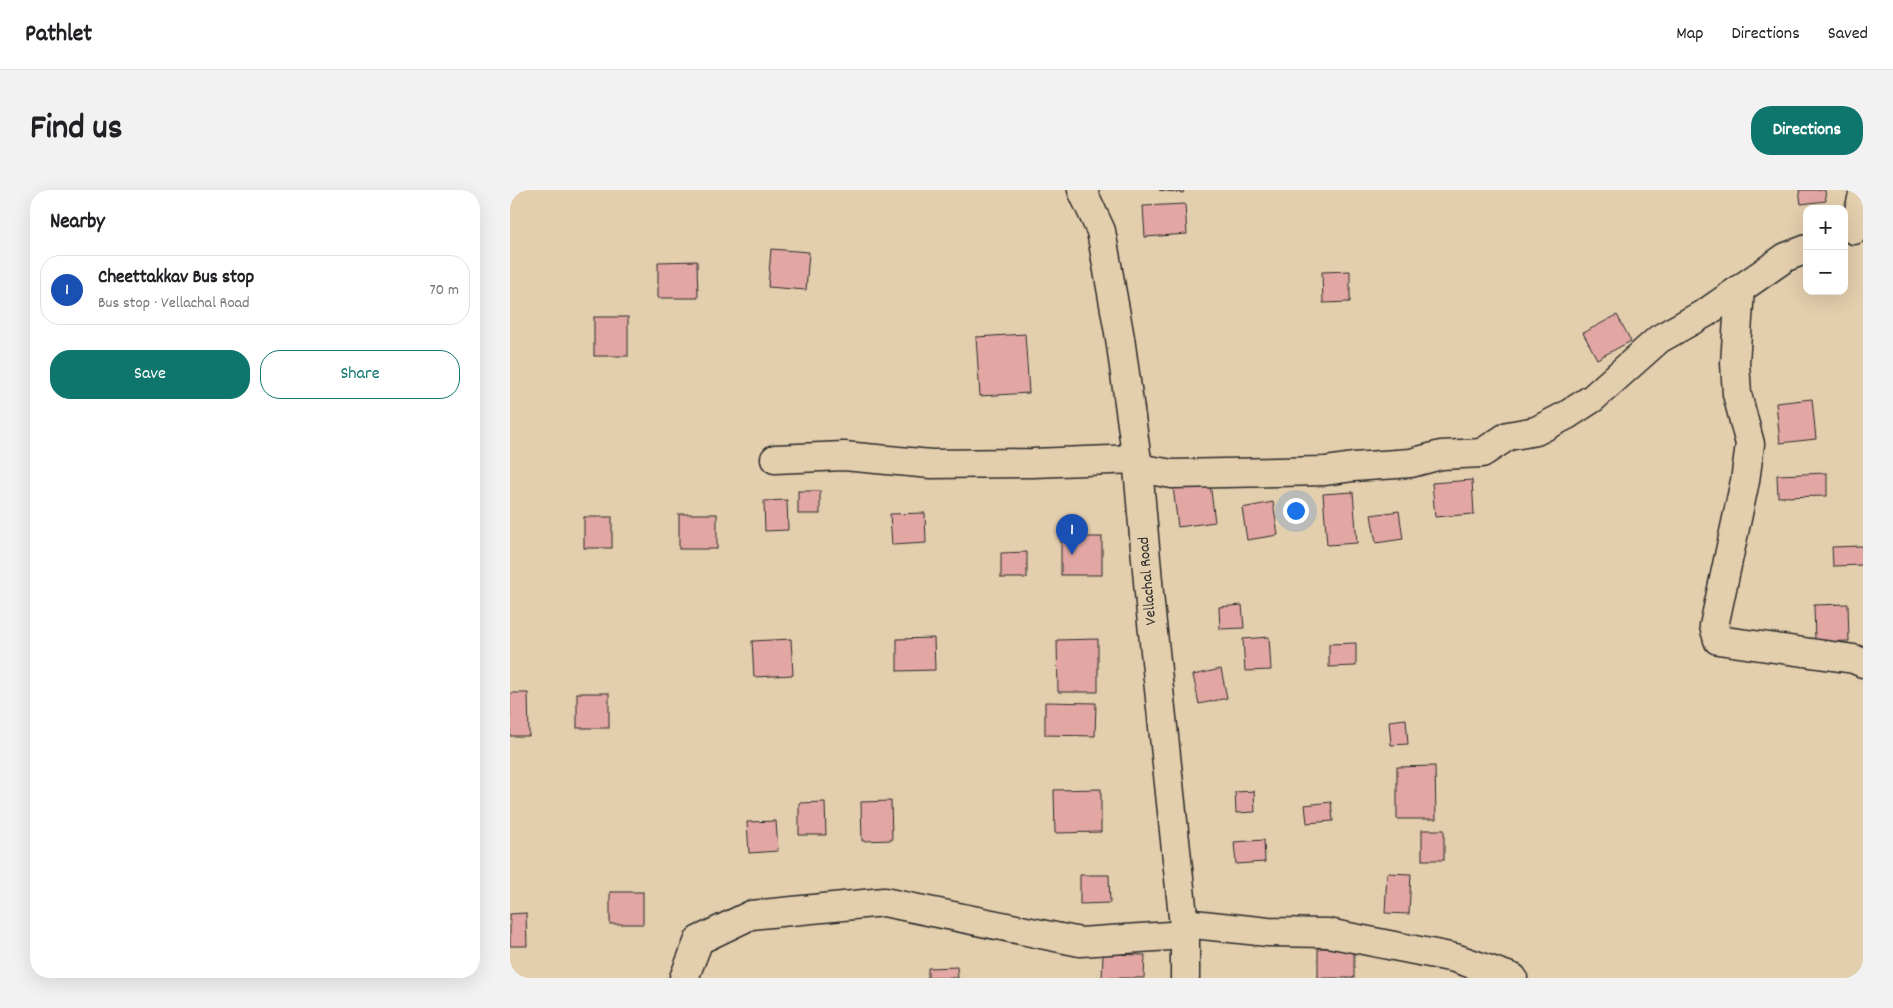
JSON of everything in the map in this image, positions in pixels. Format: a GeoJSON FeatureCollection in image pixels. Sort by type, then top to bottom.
{"type":"FeatureCollection","features":[{"type":"Feature","properties":{"kind":"street","name":"Vellachal Road"},"geometry":{"type":"LineString","coordinates":[[1082,190],[1101,231],[1120,338],[1137,464],[1185,929],[1185,978]]}},
{"type":"Feature","properties":{"kind":"street"},"geometry":{"type":"LineString","coordinates":[[1854,230],[1863,195]]}},
{"type":"Feature","properties":{"kind":"street"},"geometry":{"type":"LineString","coordinates":[[775,460],[844,456],[930,464],[1137,464],[1172,474],[1325,471],[1410,463],[1442,456],[1482,453],[1508,436],[1536,430],[1567,415],[1593,398],[1659,339],[1707,312],[1786,257],[1804,250]]}},
{"type":"Feature","properties":{"kind":"street"},"geometry":{"type":"LineString","coordinates":[[1740,289],[1735,363],[1737,394],[1750,444],[1746,482],[1714,626],[1718,640],[1854,659],[1863,663]]}},
{"type":"Feature","properties":{"kind":"street"},"geometry":{"type":"LineString","coordinates":[[684,978],[700,940],[751,915],[884,902],[1080,942],[1185,929],[1328,933],[1455,958],[1513,978]]}},
{"type":"Feature","properties":{"kind":"building"},"geometry":{"type":"Polygon","coordinates":[[[1159,190],[1184,190],[1183,193],[1159,190]]]}},
{"type":"Feature","properties":{"kind":"building"},"geometry":{"type":"Polygon","coordinates":[[[1799,190],[1825,190],[1826,201],[1801,204],[1799,190]]]}},
{"type":"Feature","properties":{"kind":"building"},"geometry":{"type":"Polygon","coordinates":[[[1185,204],[1187,234],[1145,237],[1143,206],[1185,204]]]}},
{"type":"Feature","properties":{"kind":"building"},"geometry":{"type":"Polygon","coordinates":[[[771,249],[809,252],[806,290],[768,287],[771,249]]]}},
{"type":"Feature","properties":{"kind":"building"},"geometry":{"type":"Polygon","coordinates":[[[697,261],[698,298],[658,298],[658,262],[697,261]]]}},
{"type":"Feature","properties":{"kind":"building"},"geometry":{"type":"Polygon","coordinates":[[[1350,271],[1350,302],[1323,303],[1322,272],[1350,271]]]}},
{"type":"Feature","properties":{"kind":"building"},"geometry":{"type":"Polygon","coordinates":[[[1617,315],[1631,341],[1597,359],[1583,333],[1617,315]]]}},
{"type":"Feature","properties":{"kind":"building"},"geometry":{"type":"Polygon","coordinates":[[[594,317],[628,317],[628,356],[594,356],[594,317]]]}},
{"type":"Feature","properties":{"kind":"building"},"geometry":{"type":"Polygon","coordinates":[[[1025,334],[1029,393],[980,396],[976,337],[1025,334]]]}},
{"type":"Feature","properties":{"kind":"building"},"geometry":{"type":"Polygon","coordinates":[[[1812,399],[1816,439],[1780,443],[1776,403],[1812,399]]]}},
{"type":"Feature","properties":{"kind":"building"},"geometry":{"type":"Polygon","coordinates":[[[1827,473],[1827,496],[1778,497],[1777,475],[1827,473]]]}},
{"type":"Feature","properties":{"kind":"building"},"geometry":{"type":"Polygon","coordinates":[[[1472,480],[1474,514],[1435,517],[1432,483],[1472,480]]]}},
{"type":"Feature","properties":{"kind":"building"},"geometry":{"type":"Polygon","coordinates":[[[1210,483],[1215,522],[1178,527],[1173,487],[1210,483]]]}},
{"type":"Feature","properties":{"kind":"building"},"geometry":{"type":"Polygon","coordinates":[[[798,491],[820,491],[820,514],[798,514],[798,491]]]}},
{"type":"Feature","properties":{"kind":"building"},"geometry":{"type":"Polygon","coordinates":[[[1353,492],[1357,543],[1327,545],[1323,494],[1353,492]]]}},
{"type":"Feature","properties":{"kind":"building"},"geometry":{"type":"Polygon","coordinates":[[[787,500],[788,530],[765,531],[764,501],[787,500]]]}},
{"type":"Feature","properties":{"kind":"building"},"geometry":{"type":"Polygon","coordinates":[[[1273,502],[1278,535],[1247,540],[1242,508],[1273,502]]]}},
{"type":"Feature","properties":{"kind":"building"},"geometry":{"type":"Polygon","coordinates":[[[1399,511],[1403,539],[1376,543],[1371,515],[1399,511]]]}},
{"type":"Feature","properties":{"kind":"building"},"geometry":{"type":"Polygon","coordinates":[[[925,513],[926,543],[892,545],[890,514],[925,513]]]}},
{"type":"Feature","properties":{"kind":"building"},"geometry":{"type":"Polygon","coordinates":[[[679,514],[717,514],[717,549],[679,549],[679,514]]]}},
{"type":"Feature","properties":{"kind":"building"},"geometry":{"type":"Polygon","coordinates":[[[584,517],[612,517],[612,548],[584,548],[584,517]]]}},
{"type":"Feature","properties":{"kind":"building"},"geometry":{"type":"Polygon","coordinates":[[[1061,537],[1102,537],[1102,575],[1061,575],[1061,537]]]}},
{"type":"Feature","properties":{"kind":"building"},"geometry":{"type":"Polygon","coordinates":[[[1862,546],[1863,565],[1833,566],[1832,547],[1862,546]]]}},
{"type":"Feature","properties":{"kind":"building"},"geometry":{"type":"Polygon","coordinates":[[[1027,552],[1027,578],[1001,578],[1001,553],[1027,552]]]}},
{"type":"Feature","properties":{"kind":"building"},"geometry":{"type":"Polygon","coordinates":[[[1848,604],[1849,641],[1815,642],[1814,605],[1848,604]]]}},
{"type":"Feature","properties":{"kind":"building"},"geometry":{"type":"Polygon","coordinates":[[[1242,605],[1244,628],[1220,629],[1219,607],[1242,605]]]}},
{"type":"Feature","properties":{"kind":"building"},"geometry":{"type":"Polygon","coordinates":[[[1269,637],[1271,670],[1245,671],[1243,639],[1269,637]]]}},
{"type":"Feature","properties":{"kind":"building"},"geometry":{"type":"Polygon","coordinates":[[[934,638],[935,670],[897,671],[897,639],[934,638]]]}},
{"type":"Feature","properties":{"kind":"building"},"geometry":{"type":"Polygon","coordinates":[[[791,639],[793,675],[754,677],[752,641],[791,639]]]}},
{"type":"Feature","properties":{"kind":"building"},"geometry":{"type":"Polygon","coordinates":[[[1098,639],[1098,692],[1058,692],[1057,640],[1098,639]]]}},
{"type":"Feature","properties":{"kind":"building"},"geometry":{"type":"Polygon","coordinates":[[[1356,643],[1356,666],[1329,667],[1329,644],[1356,643]]]}},
{"type":"Feature","properties":{"kind":"building"},"geometry":{"type":"Polygon","coordinates":[[[1221,669],[1227,698],[1199,704],[1193,675],[1221,669]]]}},
{"type":"Feature","properties":{"kind":"building"},"geometry":{"type":"Polygon","coordinates":[[[510,693],[528,693],[529,736],[510,736],[510,693]]]}},
{"type":"Feature","properties":{"kind":"building"},"geometry":{"type":"Polygon","coordinates":[[[577,693],[609,693],[609,728],[577,728],[577,693]]]}},
{"type":"Feature","properties":{"kind":"building"},"geometry":{"type":"Polygon","coordinates":[[[1045,702],[1096,703],[1095,736],[1045,735],[1045,702]]]}},
{"type":"Feature","properties":{"kind":"building"},"geometry":{"type":"Polygon","coordinates":[[[1406,719],[1408,744],[1391,745],[1389,721],[1406,719]]]}},
{"type":"Feature","properties":{"kind":"building"},"geometry":{"type":"Polygon","coordinates":[[[1435,766],[1436,819],[1397,819],[1397,767],[1435,766]]]}},
{"type":"Feature","properties":{"kind":"building"},"geometry":{"type":"Polygon","coordinates":[[[1101,789],[1101,832],[1055,833],[1054,790],[1101,789]]]}},
{"type":"Feature","properties":{"kind":"building"},"geometry":{"type":"Polygon","coordinates":[[[1254,791],[1255,812],[1236,813],[1235,792],[1254,791]]]}},
{"type":"Feature","properties":{"kind":"building"},"geometry":{"type":"Polygon","coordinates":[[[891,801],[892,840],[862,841],[861,802],[891,801]]]}},
{"type":"Feature","properties":{"kind":"building"},"geometry":{"type":"Polygon","coordinates":[[[825,802],[826,835],[799,835],[799,803],[825,802]]]}},
{"type":"Feature","properties":{"kind":"building"},"geometry":{"type":"Polygon","coordinates":[[[1331,802],[1333,821],[1307,823],[1305,805],[1331,802]]]}},
{"type":"Feature","properties":{"kind":"building"},"geometry":{"type":"Polygon","coordinates":[[[776,821],[778,851],[749,853],[747,822],[776,821]]]}},
{"type":"Feature","properties":{"kind":"building"},"geometry":{"type":"Polygon","coordinates":[[[1422,830],[1444,830],[1444,860],[1422,860],[1422,830]]]}},
{"type":"Feature","properties":{"kind":"building"},"geometry":{"type":"Polygon","coordinates":[[[1264,840],[1265,862],[1236,864],[1234,842],[1264,840]]]}},
{"type":"Feature","properties":{"kind":"building"},"geometry":{"type":"Polygon","coordinates":[[[1387,873],[1411,874],[1409,914],[1385,913],[1387,873]]]}},
{"type":"Feature","properties":{"kind":"building"},"geometry":{"type":"Polygon","coordinates":[[[1080,875],[1109,875],[1110,903],[1080,904],[1080,875]]]}},
{"type":"Feature","properties":{"kind":"building"},"geometry":{"type":"Polygon","coordinates":[[[610,892],[643,892],[643,924],[610,924],[610,892]]]}},
{"type":"Feature","properties":{"kind":"building"},"geometry":{"type":"Polygon","coordinates":[[[526,913],[527,946],[510,946],[510,914],[526,913]]]}},
{"type":"Feature","properties":{"kind":"building"},"geometry":{"type":"Polygon","coordinates":[[[1318,948],[1354,948],[1354,978],[1318,978],[1318,948]]]}},
{"type":"Feature","properties":{"kind":"building"},"geometry":{"type":"Polygon","coordinates":[[[1103,954],[1145,955],[1144,978],[1102,978],[1103,954]]]}},
{"type":"Feature","properties":{"kind":"building"},"geometry":{"type":"Polygon","coordinates":[[[957,967],[958,978],[928,978],[928,968],[957,967]]]}},
{"type":"Feature","properties":{"kind":"place","name":"Cheettakkav Bus stop"},"geometry":{"type":"Point","coordinates":[1072,555]}}]}
